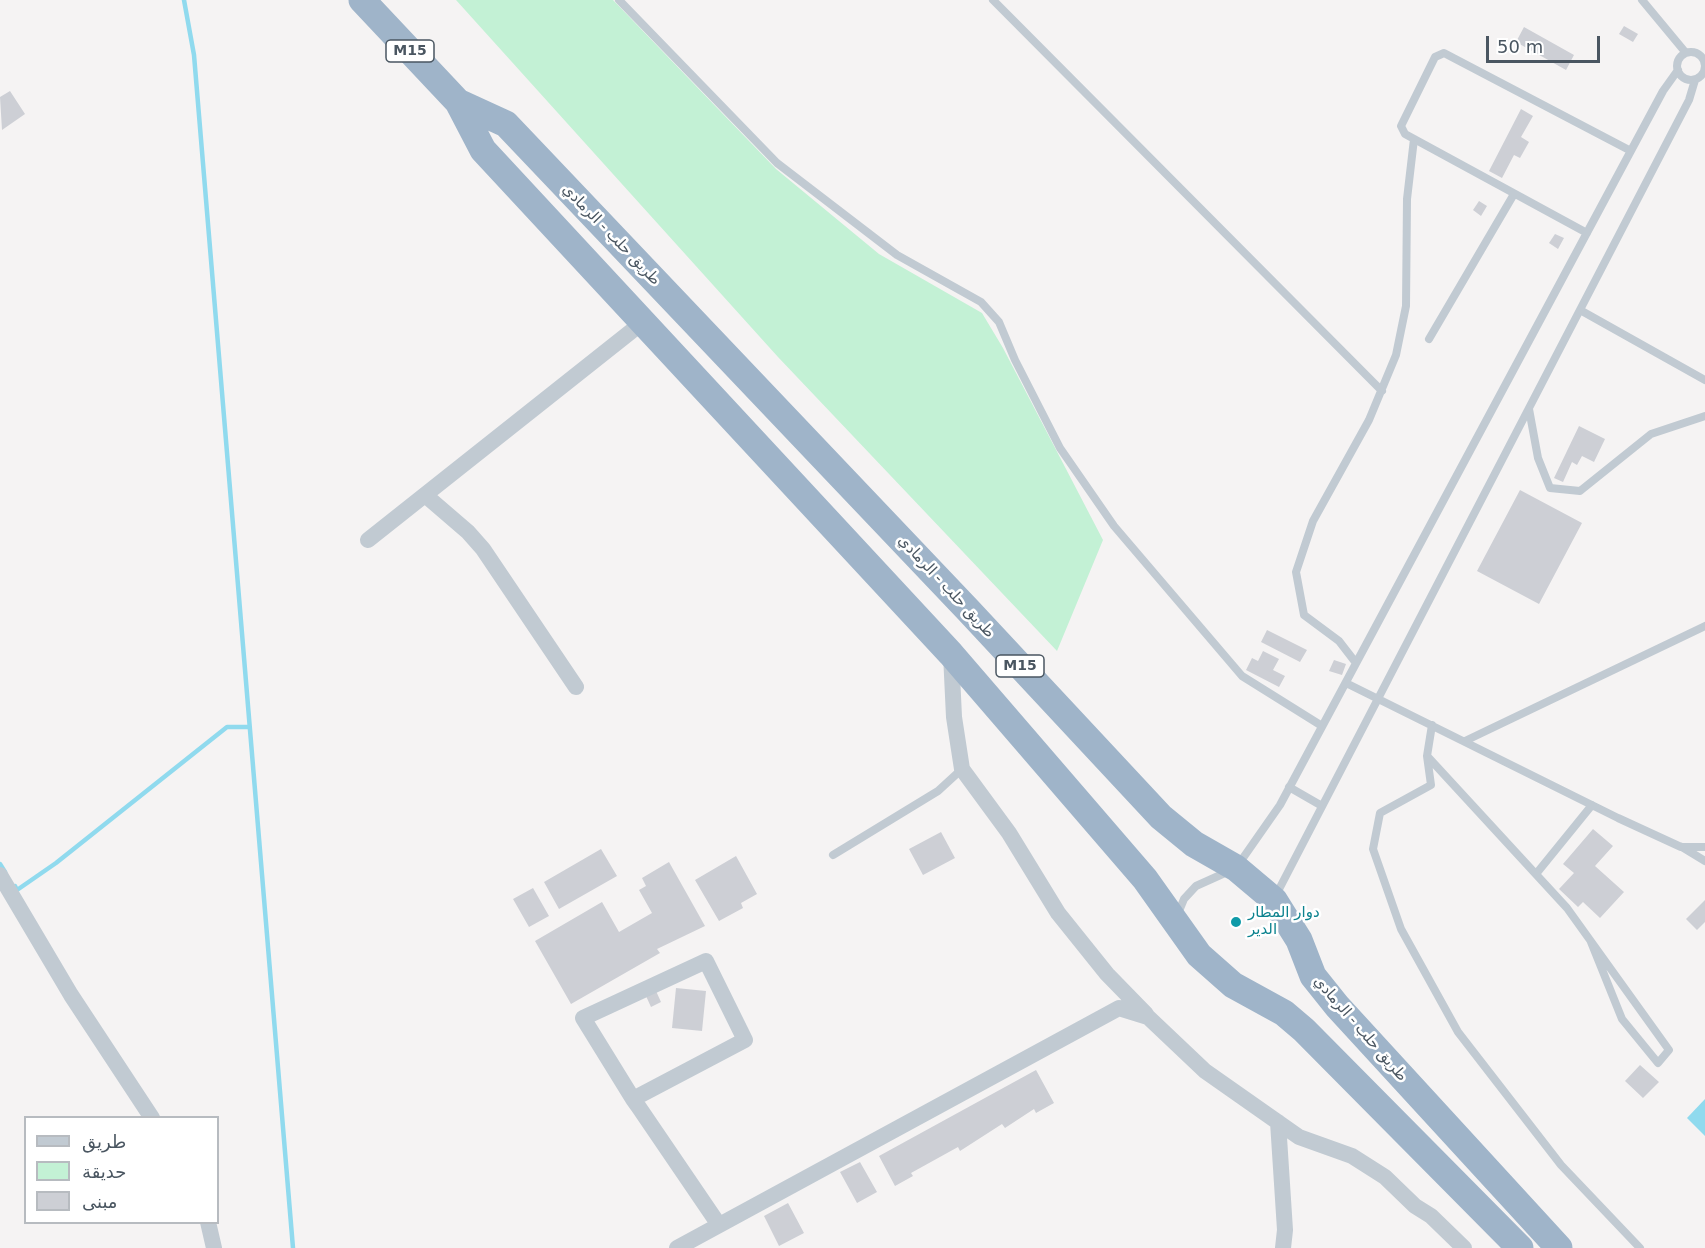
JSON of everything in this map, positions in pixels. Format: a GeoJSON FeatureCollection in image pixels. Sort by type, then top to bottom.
{"type":"FeatureCollection","features":[{"type":"Feature","properties":{"kind":"highway","name":"طريق حلب - الرمادي"},"geometry":{"type":"LineString","coordinates":[[362,0],[458,102],[483,150],[951,654],[1125,856],[1187,940],[1215,971],[1233,985],[1284,1013],[1304,1030],[1520,1248]]}},
{"type":"Feature","properties":{"kind":"highway","name":"طريق حلب - الرمادي"},"geometry":{"type":"LineString","coordinates":[[458,102],[506,124],[968,610],[1161,817],[1194,844],[1236,868],[1274,900],[1299,940],[1313,976],[1337,1006],[1559,1248]]}},
{"type":"Feature","properties":{"kind":"street"},"geometry":{"type":"LineString","coordinates":[[368,540],[643,322]]}},
{"type":"Feature","properties":{"kind":"street"},"geometry":{"type":"LineString","coordinates":[[425,495],[468,532],[483,549],[576,687]]}},
{"type":"Feature","properties":{"kind":"street"},"geometry":{"type":"LineString","coordinates":[[951,654],[954,717],[962,769],[1009,834],[1058,913],[1107,974],[1204,1071],[1299,1137],[1352,1156],[1385,1177],[1464,1248]]}},
{"type":"Feature","properties":{"kind":"street"},"geometry":{"type":"LineString","coordinates":[[0,875],[71,995],[151,1116]]}},
{"type":"Feature","properties":{"kind":"street"},"geometry":{"type":"LineString","coordinates":[[633,1099],[746,1040],[706,961],[583,1018],[633,1099],[718,1225]]}},
{"type":"Feature","properties":{"kind":"street"},"geometry":{"type":"LineString","coordinates":[[677,1248],[1119,1008],[1148,1017]]}},
{"type":"Feature","properties":{"kind":"street"},"geometry":{"type":"LineString","coordinates":[[1278,1122],[1285,1230],[1283,1248]]}},
{"type":"Feature","properties":{"kind":"street"},"geometry":{"type":"LineString","coordinates":[[208,1224],[214,1248]]}},
{"type":"Feature","properties":{"kind":"lane"},"geometry":{"type":"LineString","coordinates":[[619,0],[777,163],[897,255],[981,302],[999,322],[1015,360],[1060,448],[1114,526],[1242,676],[1322,726]]}},
{"type":"Feature","properties":{"kind":"lane"},"geometry":{"type":"LineString","coordinates":[[993,0],[1382,391]]}},
{"type":"Feature","properties":{"kind":"lane"},"geometry":{"type":"LineString","coordinates":[[1642,0],[1686,53]]}},
{"type":"Feature","properties":{"kind":"lane"},"geometry":{"type":"LineString","coordinates":[[1274,900],[1689,100],[1695,80],[1705,69],[1705,61],[1693,52],[1686,53],[1677,64],[1678,70],[1681,77],[1695,80]]}},
{"type":"Feature","properties":{"kind":"lane"},"geometry":{"type":"LineString","coordinates":[[1587,233],[1405,134],[1401,126],[1435,57],[1444,54],[1631,150]]}},
{"type":"Feature","properties":{"kind":"lane"},"geometry":{"type":"LineString","coordinates":[[1174,921],[1184,899],[1196,886],[1236,868],[1289,787],[1663,91],[1678,70]]}},
{"type":"Feature","properties":{"kind":"lane"},"geometry":{"type":"LineString","coordinates":[[1356,663],[1339,640],[1304,615],[1296,572],[1313,521],[1369,420],[1396,355],[1406,306],[1407,199],[1414,139]]}},
{"type":"Feature","properties":{"kind":"lane"},"geometry":{"type":"LineString","coordinates":[[1429,339],[1514,194]]}},
{"type":"Feature","properties":{"kind":"lane"},"geometry":{"type":"LineString","coordinates":[[1580,310],[1705,380]]}},
{"type":"Feature","properties":{"kind":"lane"},"geometry":{"type":"LineString","coordinates":[[1529,408],[1538,458],[1550,488],[1580,491],[1651,435],[1705,416]]}},
{"type":"Feature","properties":{"kind":"lane"},"geometry":{"type":"LineString","coordinates":[[1465,741],[1705,626]]}},
{"type":"Feature","properties":{"kind":"lane"},"geometry":{"type":"LineString","coordinates":[[1346,682],[1592,805],[1682,847],[1705,861]]}},
{"type":"Feature","properties":{"kind":"lane"},"geometry":{"type":"LineString","coordinates":[[1432,725],[1427,756],[1431,785],[1380,813],[1373,849],[1401,929],[1458,1032],[1561,1165],[1640,1248]]}},
{"type":"Feature","properties":{"kind":"lane"},"geometry":{"type":"LineString","coordinates":[[1427,756],[1567,908],[1669,1050],[1658,1063],[1622,1019],[1591,942]]}},
{"type":"Feature","properties":{"kind":"lane"},"geometry":{"type":"LineString","coordinates":[[832,855],[938,791],[962,769]]}},
{"type":"Feature","properties":{"kind":"lane"},"geometry":{"type":"LineString","coordinates":[[1289,787],[1322,806]]}},
{"type":"Feature","properties":{"kind":"lane"},"geometry":{"type":"LineString","coordinates":[[1536,874],[1592,805]]}},
{"type":"Feature","properties":{"kind":"lane"},"geometry":{"type":"LineString","coordinates":[[1682,847],[1705,847]]}},
{"type":"Feature","properties":{"kind":"green space"},"geometry":{"type":"Polygon","coordinates":[[[456,0],[613,0],[776,169],[879,254],[982,313],[1003,348],[1103,540],[1057,651],[778,357],[456,0]]]}},
{"type":"Feature","properties":{"kind":"water"},"geometry":{"type":"Polygon","coordinates":[[[1705,1099],[1705,1136],[1687,1118],[1705,1099]]]}},
{"type":"Feature","properties":{"kind":"building"},"geometry":{"type":"Polygon","coordinates":[[[1624,26],[1638,34],[1633,42],[1619,34],[1624,26]]]}},
{"type":"Feature","properties":{"kind":"building"},"geometry":{"type":"Polygon","coordinates":[[[1524,27],[1574,55],[1566,70],[1516,42],[1524,27]]]}},
{"type":"Feature","properties":{"kind":"building"},"geometry":{"type":"Polygon","coordinates":[[[10,91],[25,114],[2,130],[0,97],[10,91]]]}},
{"type":"Feature","properties":{"kind":"building"},"geometry":{"type":"Polygon","coordinates":[[[1521,109],[1533,116],[1521,137],[1529,142],[1520,158],[1514,155],[1502,178],[1489,171],[1521,109]]]}},
{"type":"Feature","properties":{"kind":"building"},"geometry":{"type":"Polygon","coordinates":[[[1479,201],[1487,206],[1481,216],[1473,210],[1479,201]]]}},
{"type":"Feature","properties":{"kind":"building"},"geometry":{"type":"Polygon","coordinates":[[[1555,234],[1564,238],[1558,249],[1549,243],[1555,234]]]}},
{"type":"Feature","properties":{"kind":"building"},"geometry":{"type":"Polygon","coordinates":[[[1579,426],[1605,439],[1594,462],[1582,456],[1577,465],[1572,462],[1563,482],[1554,478],[1579,426]]]}},
{"type":"Feature","properties":{"kind":"building"},"geometry":{"type":"Polygon","coordinates":[[[1520,490],[1582,523],[1539,604],[1477,571],[1520,490]]]}},
{"type":"Feature","properties":{"kind":"building"},"geometry":{"type":"Polygon","coordinates":[[[1267,630],[1307,650],[1300,662],[1261,642],[1267,630]]]}},
{"type":"Feature","properties":{"kind":"building"},"geometry":{"type":"Polygon","coordinates":[[[1263,651],[1279,659],[1273,670],[1285,676],[1279,687],[1246,670],[1252,658],[1258,661],[1263,651]]]}},
{"type":"Feature","properties":{"kind":"building"},"geometry":{"type":"Polygon","coordinates":[[[1334,660],[1346,664],[1342,675],[1329,671],[1334,660]]]}},
{"type":"Feature","properties":{"kind":"building"},"geometry":{"type":"Polygon","coordinates":[[[1593,829],[1613,846],[1595,866],[1624,892],[1600,918],[1583,902],[1578,907],[1559,889],[1574,873],[1563,864],[1593,829]]]}},
{"type":"Feature","properties":{"kind":"building"},"geometry":{"type":"Polygon","coordinates":[[[941,832],[955,858],[923,875],[909,849],[941,832]]]}},
{"type":"Feature","properties":{"kind":"building"},"geometry":{"type":"Polygon","coordinates":[[[601,849],[617,876],[559,909],[544,882],[601,849]]]}},
{"type":"Feature","properties":{"kind":"building"},"geometry":{"type":"Polygon","coordinates":[[[736,856],[757,894],[741,903],[743,908],[719,921],[695,880],[736,856]]]}},
{"type":"Feature","properties":{"kind":"building"},"geometry":{"type":"Polygon","coordinates":[[[669,862],[705,926],[657,949],[660,953],[571,1004],[535,941],[602,902],[619,932],[652,913],[639,890],[646,886],[642,878],[669,862]]]}},
{"type":"Feature","properties":{"kind":"building"},"geometry":{"type":"Polygon","coordinates":[[[533,888],[549,916],[529,927],[513,899],[533,888]]]}},
{"type":"Feature","properties":{"kind":"building"},"geometry":{"type":"Polygon","coordinates":[[[1705,900],[1705,922],[1697,930],[1686,919],[1705,900]]]}},
{"type":"Feature","properties":{"kind":"building"},"geometry":{"type":"Polygon","coordinates":[[[676,988],[706,991],[702,1031],[672,1028],[676,988]]]}},
{"type":"Feature","properties":{"kind":"building"},"geometry":{"type":"Polygon","coordinates":[[[656,991],[661,1002],[651,1007],[646,996],[656,991]]]}},
{"type":"Feature","properties":{"kind":"building"},"geometry":{"type":"Polygon","coordinates":[[[1640,1065],[1659,1082],[1643,1098],[1625,1081],[1640,1065]]]}},
{"type":"Feature","properties":{"kind":"building"},"geometry":{"type":"Polygon","coordinates":[[[1036,1070],[1054,1103],[1036,1113],[1034,1109],[1005,1128],[1002,1124],[960,1151],[958,1147],[911,1173],[913,1176],[895,1186],[879,1156],[1036,1070]]]}},
{"type":"Feature","properties":{"kind":"building"},"geometry":{"type":"Polygon","coordinates":[[[860,1162],[877,1192],[857,1203],[840,1172],[860,1162]]]}},
{"type":"Feature","properties":{"kind":"building"},"geometry":{"type":"Polygon","coordinates":[[[788,1203],[804,1233],[779,1246],[764,1216],[788,1203]]]}},
{"type":"Feature","properties":{"kind":"waterway"},"geometry":{"type":"LineString","coordinates":[[184,0],[194,55],[293,1248]]}},
{"type":"Feature","properties":{"kind":"waterway"},"geometry":{"type":"LineString","coordinates":[[15,886],[17,890],[56,863],[227,727],[249,727]]}},
{"type":"Feature","properties":{"kind":"waterway"},"geometry":{"type":"LineString","coordinates":[[0,864],[5,872]]}},
{"type":"Feature","properties":{"kind":"place","name":"دوار المطار الدير"},"geometry":{"type":"Point","coordinates":[1236,922]}}]}
